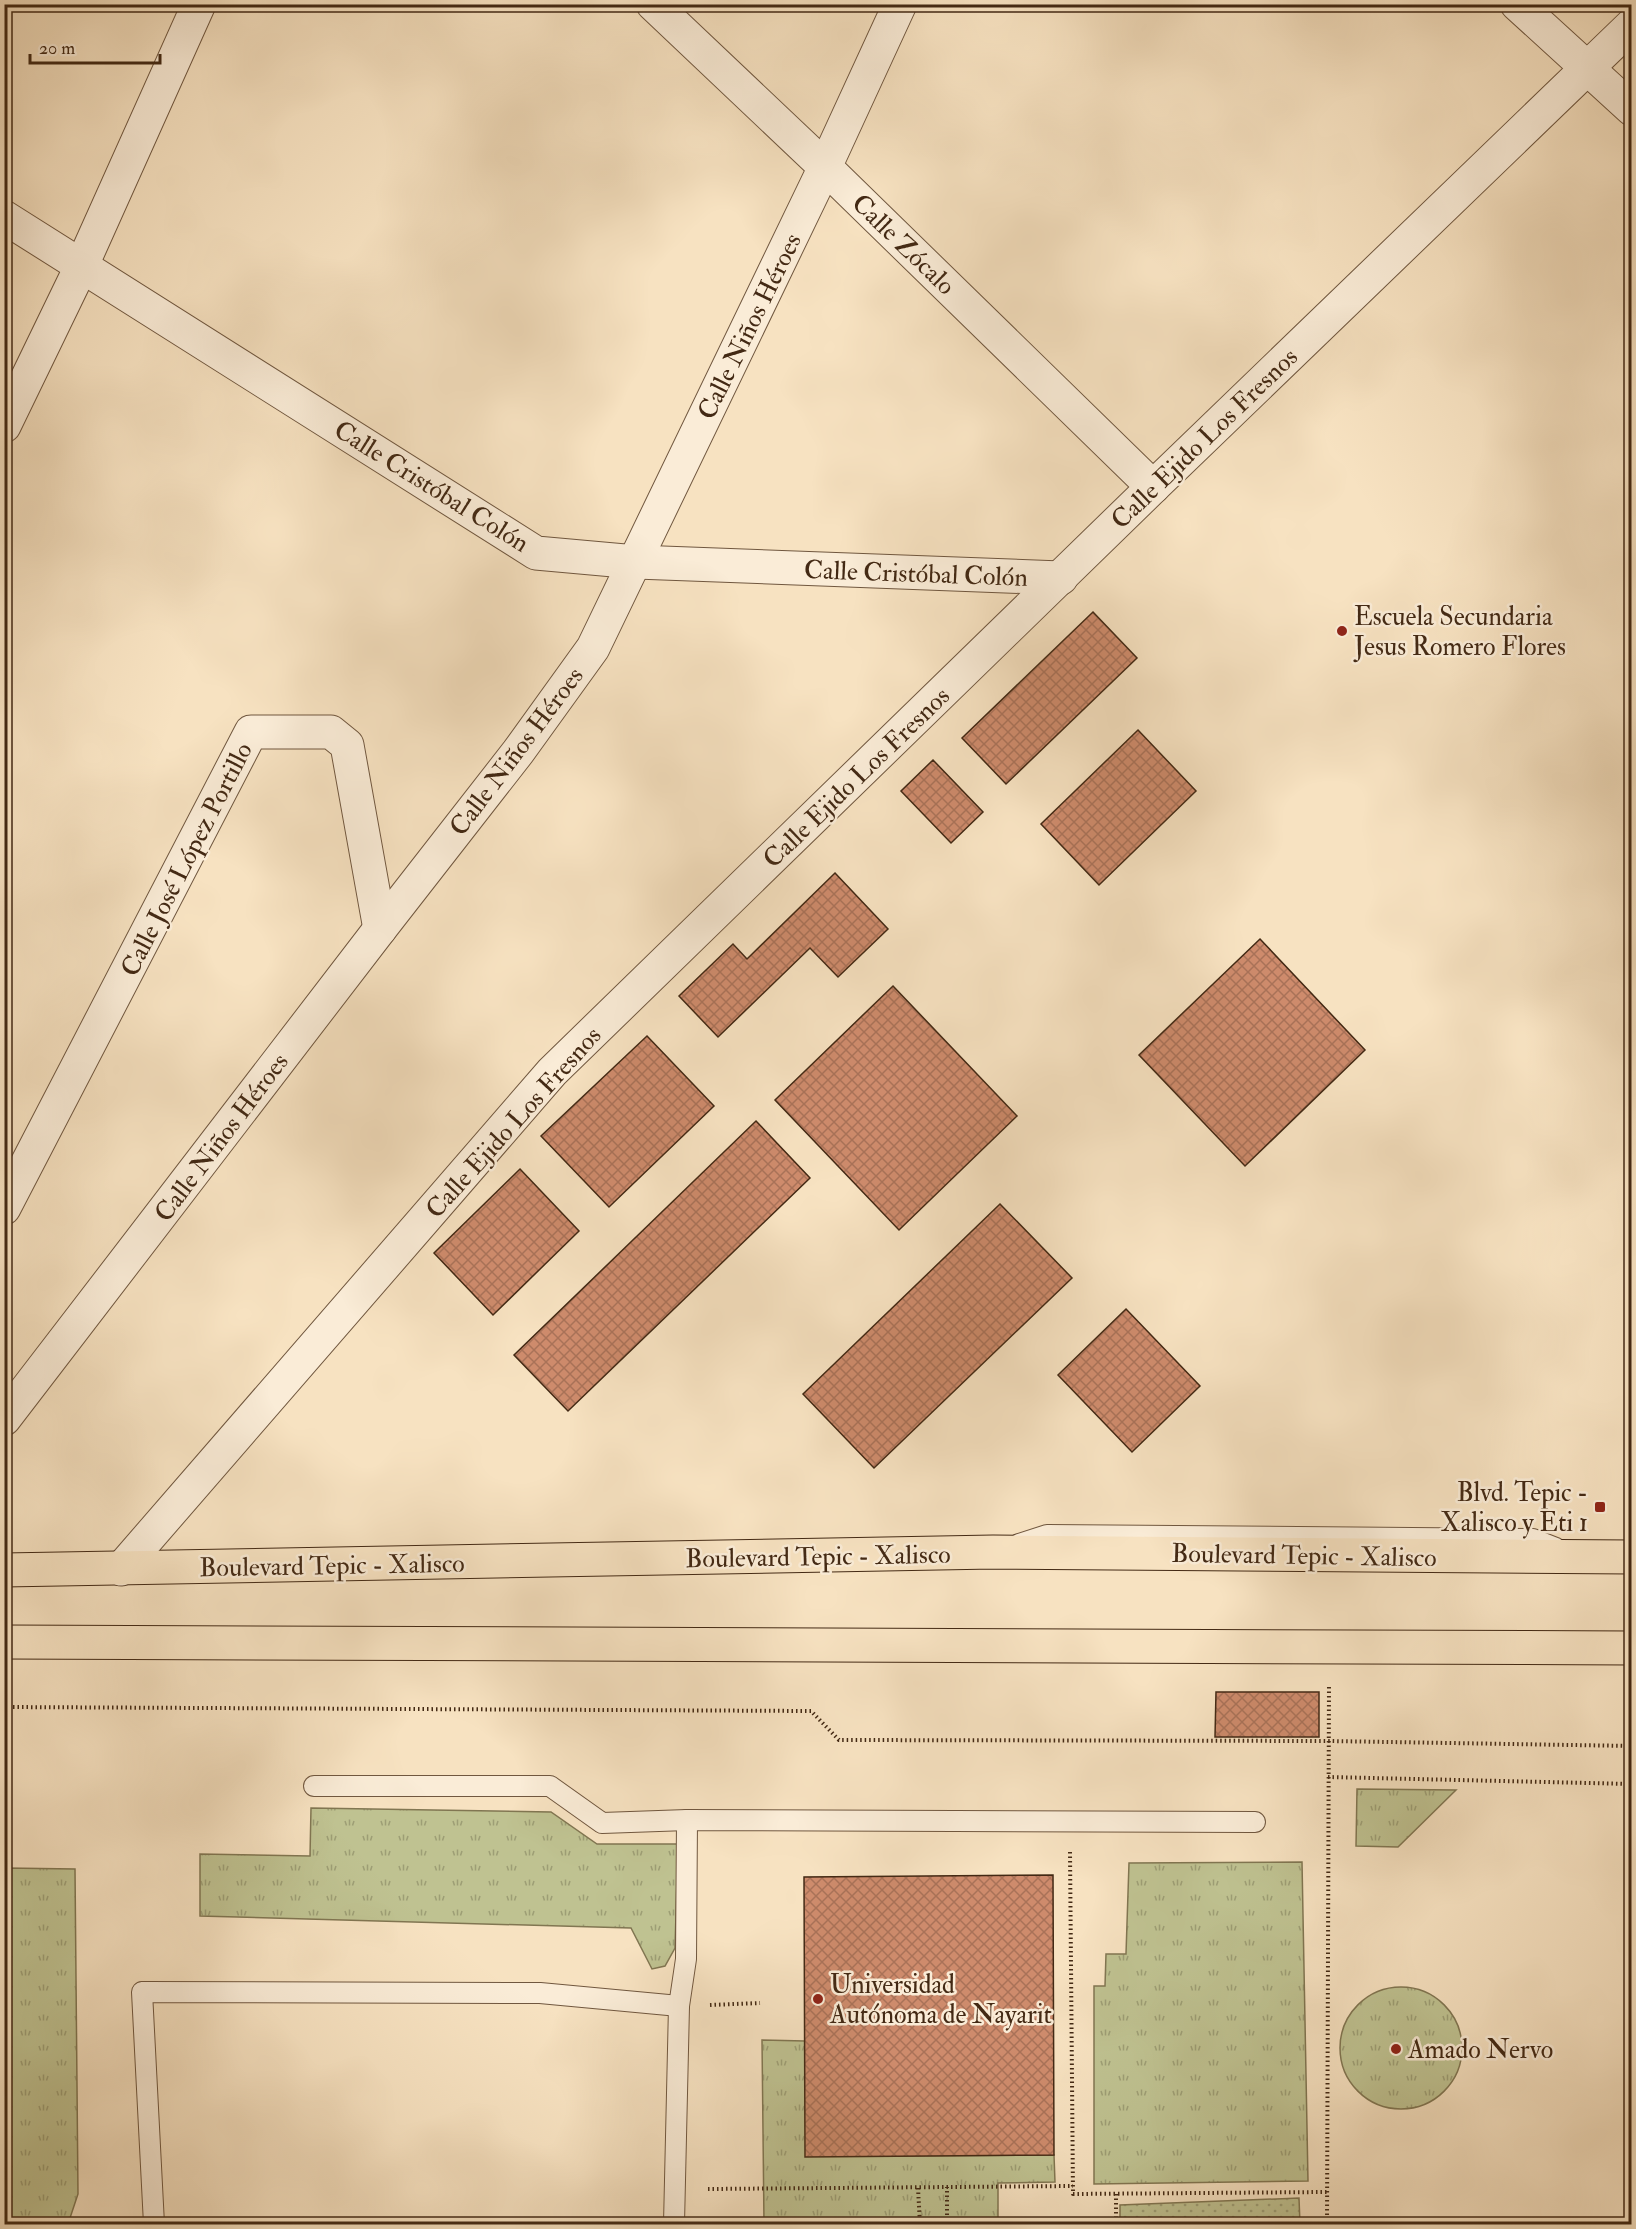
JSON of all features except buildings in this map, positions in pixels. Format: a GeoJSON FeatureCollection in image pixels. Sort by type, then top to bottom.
{"type":"FeatureCollection","features":[{"type":"Feature","properties":{"kind":"main road","name":"Boulevard Tepic - Xalisco"},"geometry":{"type":"LineString","coordinates":[[4,1570],[993,1552],[1632,1557]]}},
{"type":"Feature","properties":{"kind":"main road"},"geometry":{"type":"LineString","coordinates":[[4,1642],[1632,1648]]}},
{"type":"Feature","properties":{"kind":"street"},"geometry":{"type":"LineString","coordinates":[[4,426],[82,265],[200,4]]}},
{"type":"Feature","properties":{"kind":"street","name":"Calle Zócalo"},"geometry":{"type":"LineString","coordinates":[[653,4],[825,167],[1153,487]]}},
{"type":"Feature","properties":{"kind":"street","name":"Calle Niños Héroes"},"geometry":{"type":"LineString","coordinates":[[4,1419],[518,752],[593,648],[825,167],[900,4]]}},
{"type":"Feature","properties":{"kind":"street"},"geometry":{"type":"LineString","coordinates":[[1517,4],[1632,109]]}},
{"type":"Feature","properties":{"kind":"street","name":"Calle Ejido Los Fresnos"},"geometry":{"type":"LineString","coordinates":[[121,1569],[552,1071],[1632,25]]}},
{"type":"Feature","properties":{"kind":"street","name":"Calle Cristóbal Colón"},"geometry":{"type":"LineString","coordinates":[[4,217],[536,553],[636,562],[1061,578]]}},
{"type":"Feature","properties":{"kind":"street","name":"Calle José López Portillo"},"geometry":{"type":"LineString","coordinates":[[4,1208],[251,732],[331,732],[347,745],[380,929]]}},
{"type":"Feature","properties":{"kind":"lane"},"geometry":{"type":"LineString","coordinates":[[314,1786],[550,1786],[602,1823],[687,1820],[1255,1822]]}},
{"type":"Feature","properties":{"kind":"lane"},"geometry":{"type":"LineString","coordinates":[[674,2224],[679,2006],[686,1959],[687,1820]]}},
{"type":"Feature","properties":{"kind":"lane"},"geometry":{"type":"LineString","coordinates":[[154,2224],[142,1992],[540,1993],[679,2006]]}},
{"type":"Feature","properties":{"kind":"path"},"geometry":{"type":"LineString","coordinates":[[1329,1647],[1327,2223],[1632,2224]]}},
{"type":"Feature","properties":{"kind":"path"},"geometry":{"type":"LineString","coordinates":[[4,1707],[811,1712],[839,1740],[1328,1741],[1632,1746]]}},
{"type":"Feature","properties":{"kind":"path"},"geometry":{"type":"LineString","coordinates":[[1328,1777],[1632,1784]]}},
{"type":"Feature","properties":{"kind":"path"},"geometry":{"type":"LineString","coordinates":[[1070,1820],[1073,2194],[1327,2192]]}},
{"type":"Feature","properties":{"kind":"path"},"geometry":{"type":"LineString","coordinates":[[679,2006],[760,2003]]}},
{"type":"Feature","properties":{"kind":"path"},"geometry":{"type":"LineString","coordinates":[[674,2189],[1073,2186]]}},
{"type":"Feature","properties":{"kind":"path"},"geometry":{"type":"LineString","coordinates":[[947,2187],[947,2224]]}},
{"type":"Feature","properties":{"kind":"path"},"geometry":{"type":"LineString","coordinates":[[918,2188],[920,2224]]}},
{"type":"Feature","properties":{"kind":"path"},"geometry":{"type":"LineString","coordinates":[[1116,2194],[1116,2224]]}},
{"type":"Feature","properties":{"kind":"green space"},"geometry":{"type":"Polygon","coordinates":[[[1357,1789],[1456,1790],[1398,1847],[1356,1846],[1357,1789]]]}},
{"type":"Feature","properties":{"kind":"green space"},"geometry":{"type":"Polygon","coordinates":[[[311,1808],[551,1812],[597,1844],[678,1844],[675,1948],[665,1966],[652,1969],[631,1928],[200,1916],[200,1854],[310,1856],[311,1808]]]}},
{"type":"Feature","properties":{"kind":"green space"},"geometry":{"type":"Polygon","coordinates":[[[1302,1862],[1308,2181],[1094,2184],[1094,1986],[1105,1986],[1106,1954],[1126,1954],[1129,1863],[1302,1862]]]}},
{"type":"Feature","properties":{"kind":"green space"},"geometry":{"type":"Polygon","coordinates":[[[5,1868],[75,1869],[78,2194],[68,2224],[5,2224],[5,1868]]]}},
{"type":"Feature","properties":{"kind":"green space"},"geometry":{"type":"Polygon","coordinates":[[[1401,1987],[1424,1991],[1444,2005],[1458,2025],[1462,2048],[1458,2071],[1444,2091],[1424,2105],[1401,2109],[1378,2105],[1358,2091],[1344,2071],[1340,2048],[1344,2025],[1358,2005],[1378,1991],[1401,1987]]]}},
{"type":"Feature","properties":{"kind":"green space"},"geometry":{"type":"Polygon","coordinates":[[[762,2040],[805,2041],[896,2156],[1054,2155],[1055,2182],[998,2183],[998,2224],[764,2224],[762,2040]]]}},
{"type":"Feature","properties":{"kind":"green space"},"geometry":{"type":"Polygon","coordinates":[[[1299,2198],[1300,2224],[1120,2224],[1120,2205],[1299,2198]]]}},
{"type":"Feature","properties":{"kind":"place","name":"Escuela Secundaria Jesus Romero Flores"},"geometry":{"type":"Point","coordinates":[1342,631]}},
{"type":"Feature","properties":{"kind":"place","name":"Blvd. Tepic - Xalisco y Eti 1"},"geometry":{"type":"Point","coordinates":[1600,1507]}},
{"type":"Feature","properties":{"kind":"place","name":"Universidad Autónoma de Nayarit"},"geometry":{"type":"Point","coordinates":[818,1999]}},
{"type":"Feature","properties":{"kind":"place","name":"Amado Nervo"},"geometry":{"type":"Point","coordinates":[1396,2049]}}]}
